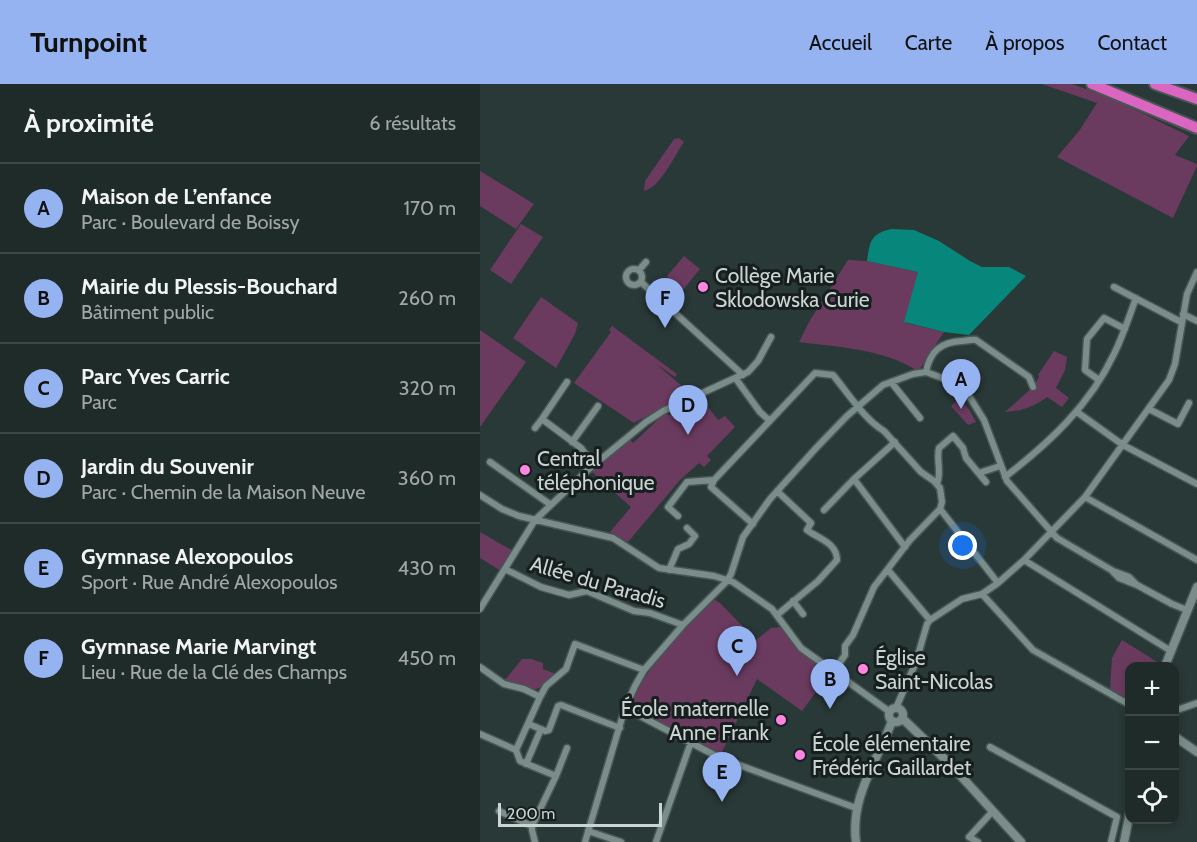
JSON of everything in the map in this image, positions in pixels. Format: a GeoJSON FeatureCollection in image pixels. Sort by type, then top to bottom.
{"type":"FeatureCollection","features":[{"type":"Feature","properties":{"kind":"highway"},"geometry":{"type":"LineString","coordinates":[[1092,84],[1197,128]]}},
{"type":"Feature","properties":{"kind":"highway"},"geometry":{"type":"LineString","coordinates":[[1155,84],[1197,99]]}},
{"type":"Feature","properties":{"kind":"street"},"geometry":{"type":"LineString","coordinates":[[639,270],[646,262]]}},
{"type":"Feature","properties":{"kind":"street"},"geometry":{"type":"LineString","coordinates":[[639,270],[630,269],[626,274],[626,280],[631,284],[641,282]]}},
{"type":"Feature","properties":{"kind":"street"},"geometry":{"type":"LineString","coordinates":[[639,270],[642,275],[641,282]]}},
{"type":"Feature","properties":{"kind":"street"},"geometry":{"type":"LineString","coordinates":[[856,842],[854,827],[856,808],[916,662],[930,620],[962,598],[982,594],[998,583],[1024,560],[1085,497],[1169,380],[1175,364],[1187,294],[1197,272]]}},
{"type":"Feature","properties":{"kind":"street"},"geometry":{"type":"LineString","coordinates":[[641,282],[743,375]]}},
{"type":"Feature","properties":{"kind":"street"},"geometry":{"type":"LineString","coordinates":[[1114,287],[1181,322]]}},
{"type":"Feature","properties":{"kind":"street"},"geometry":{"type":"LineString","coordinates":[[1005,477],[1043,447],[1077,412],[1100,380],[1114,355],[1136,298]]}},
{"type":"Feature","properties":{"kind":"street"},"geometry":{"type":"LineString","coordinates":[[1183,314],[1197,321]]}},
{"type":"Feature","properties":{"kind":"street"},"geometry":{"type":"LineString","coordinates":[[1100,380],[1085,370],[1087,339],[1104,318],[1125,328]]}},
{"type":"Feature","properties":{"kind":"street"},"geometry":{"type":"LineString","coordinates":[[480,609],[535,520],[551,505],[594,465],[660,412],[743,375],[758,362],[771,337]]}},
{"type":"Feature","properties":{"kind":"street"},"geometry":{"type":"LineString","coordinates":[[926,372],[928,362],[944,344],[952,341],[975,340],[1029,377],[1033,387]]}},
{"type":"Feature","properties":{"kind":"street"},"geometry":{"type":"LineString","coordinates":[[585,842],[625,708],[645,670],[683,625],[727,581],[743,537],[777,491],[817,447],[859,407],[891,382],[926,372],[945,379],[969,396],[984,420],[1005,477],[1057,538],[1113,571],[1119,578],[1137,585],[1186,613]]}},
{"type":"Feature","properties":{"kind":"street"},"geometry":{"type":"LineString","coordinates":[[753,524],[711,487],[714,480],[815,373],[833,375],[859,407],[895,442],[921,472],[937,483],[942,492],[939,509],[874,587],[853,635],[845,646],[845,655],[834,671]]}},
{"type":"Feature","properties":{"kind":"street"},"geometry":{"type":"LineString","coordinates":[[736,379],[760,412],[770,421]]}},
{"type":"Feature","properties":{"kind":"street"},"geometry":{"type":"LineString","coordinates":[[535,428],[567,382]]}},
{"type":"Feature","properties":{"kind":"street"},"geometry":{"type":"LineString","coordinates":[[891,382],[920,418]]}},
{"type":"Feature","properties":{"kind":"street"},"geometry":{"type":"LineString","coordinates":[[1149,409],[1178,424],[1189,404]]}},
{"type":"Feature","properties":{"kind":"street"},"geometry":{"type":"LineString","coordinates":[[572,442],[598,406]]}},
{"type":"Feature","properties":{"kind":"street"},"geometry":{"type":"LineString","coordinates":[[1077,412],[1123,445],[1197,484]]}},
{"type":"Feature","properties":{"kind":"street"},"geometry":{"type":"LineString","coordinates":[[542,419],[581,448],[594,465]]}},
{"type":"Feature","properties":{"kind":"street"},"geometry":{"type":"LineString","coordinates":[[937,483],[939,448],[956,434],[966,458],[987,482]]}},
{"type":"Feature","properties":{"kind":"street"},"geometry":{"type":"LineString","coordinates":[[824,510],[895,442]]}},
{"type":"Feature","properties":{"kind":"street"},"geometry":{"type":"LineString","coordinates":[[489,471],[492,463],[551,505]]}},
{"type":"Feature","properties":{"kind":"street"},"geometry":{"type":"LineString","coordinates":[[979,473],[1000,466]]}},
{"type":"Feature","properties":{"kind":"street"},"geometry":{"type":"LineString","coordinates":[[854,479],[905,547]]}},
{"type":"Feature","properties":{"kind":"street"},"geometry":{"type":"LineString","coordinates":[[678,516],[668,507],[687,482],[714,480]]}},
{"type":"Feature","properties":{"kind":"street"},"geometry":{"type":"LineString","coordinates":[[777,491],[812,523],[807,530],[835,547],[837,556],[837,560],[818,581],[777,615]]}},
{"type":"Feature","properties":{"kind":"street"},"geometry":{"type":"LineString","coordinates":[[480,495],[502,509],[535,520],[613,538],[629,547],[653,566],[714,576],[742,587],[777,615],[801,648],[893,714],[898,722],[902,718],[932,746],[1021,842]]}},
{"type":"Feature","properties":{"kind":"street"},"geometry":{"type":"LineString","coordinates":[[1085,497],[1197,560]]}},
{"type":"Feature","properties":{"kind":"street"},"geometry":{"type":"LineString","coordinates":[[939,509],[998,583]]}},
{"type":"Feature","properties":{"kind":"street"},"geometry":{"type":"LineString","coordinates":[[669,570],[678,549],[689,544],[695,536],[687,528]]}},
{"type":"Feature","properties":{"kind":"street"},"geometry":{"type":"LineString","coordinates":[[1024,560],[1171,651]]}},
{"type":"Feature","properties":{"kind":"street","name":"Allée du Paradis"},"geometry":{"type":"LineString","coordinates":[[505,569],[541,587],[569,595],[587,591],[633,611],[650,613],[683,625]]}},
{"type":"Feature","properties":{"kind":"street"},"geometry":{"type":"LineString","coordinates":[[888,570],[930,620]]}},
{"type":"Feature","properties":{"kind":"street"},"geometry":{"type":"LineString","coordinates":[[1167,662],[1197,587]]}},
{"type":"Feature","properties":{"kind":"street"},"geometry":{"type":"LineString","coordinates":[[982,594],[1033,650],[1125,702]]}},
{"type":"Feature","properties":{"kind":"street"},"geometry":{"type":"LineString","coordinates":[[793,601],[803,614]]}},
{"type":"Feature","properties":{"kind":"street"},"geometry":{"type":"LineString","coordinates":[[556,776],[520,761],[517,748],[540,696],[546,686],[566,669],[575,644],[645,670]]}},
{"type":"Feature","properties":{"kind":"street"},"geometry":{"type":"LineString","coordinates":[[480,667],[504,684],[540,696]]}},
{"type":"Feature","properties":{"kind":"street"},"geometry":{"type":"LineString","coordinates":[[1179,709],[1197,703]]}},
{"type":"Feature","properties":{"kind":"street"},"geometry":{"type":"LineString","coordinates":[[529,724],[549,730],[559,705],[620,728]]}},
{"type":"Feature","properties":{"kind":"street"},"geometry":{"type":"LineString","coordinates":[[625,708],[720,758],[856,808]]}},
{"type":"Feature","properties":{"kind":"street"},"geometry":{"type":"LineString","coordinates":[[526,764],[541,729]]}},
{"type":"Feature","properties":{"kind":"street"},"geometry":{"type":"LineString","coordinates":[[481,736],[517,748]]}},
{"type":"Feature","properties":{"kind":"street"},"geometry":{"type":"LineString","coordinates":[[1179,739],[1197,752]]}},
{"type":"Feature","properties":{"kind":"street"},"geometry":{"type":"LineString","coordinates":[[656,842],[691,742]]}},
{"type":"Feature","properties":{"kind":"street"},"geometry":{"type":"LineString","coordinates":[[990,747],[1117,817],[1111,842]]}},
{"type":"Feature","properties":{"kind":"street"},"geometry":{"type":"LineString","coordinates":[[535,842],[532,826],[567,748]]}},
{"type":"Feature","properties":{"kind":"street"},"geometry":{"type":"LineString","coordinates":[[499,811],[532,826]]}},
{"type":"Feature","properties":{"kind":"street"},"geometry":{"type":"LineString","coordinates":[[978,842],[969,837],[992,812]]}},
{"type":"Feature","properties":{"kind":"street"},"geometry":{"type":"LineString","coordinates":[[1124,842],[1128,824]]}},
{"type":"Feature","properties":{"kind":"street"},"geometry":{"type":"LineString","coordinates":[[588,831],[621,842]]}},
{"type":"Feature","properties":{"kind":"shaded area"},"geometry":{"type":"Polygon","coordinates":[[[1042,84],[1072,84],[1111,98],[1189,136],[1175,155],[1197,166],[1173,218],[1057,157],[1079,131],[1097,103],[1042,84]]]}},
{"type":"Feature","properties":{"kind":"shaded area"},"geometry":{"type":"Polygon","coordinates":[[[679,138],[684,142],[667,170],[656,184],[644,191],[645,181],[674,139],[679,138]]]}},
{"type":"Feature","properties":{"kind":"shaded area"},"geometry":{"type":"Polygon","coordinates":[[[480,171],[534,204],[516,229],[480,206],[480,171]]]}},
{"type":"Feature","properties":{"kind":"shaded area"},"geometry":{"type":"Polygon","coordinates":[[[521,224],[543,237],[511,284],[490,270],[521,224]]]}},
{"type":"Feature","properties":{"kind":"shaded area"},"geometry":{"type":"Polygon","coordinates":[[[891,229],[914,230],[939,241],[982,267],[1009,267],[1026,276],[969,335],[944,332],[904,322],[918,272],[867,261],[875,236],[891,229]]]}},
{"type":"Feature","properties":{"kind":"shaded area"},"geometry":{"type":"Polygon","coordinates":[[[684,256],[700,269],[683,290],[667,276],[684,256]]]}},
{"type":"Feature","properties":{"kind":"shaded area"},"geometry":{"type":"Polygon","coordinates":[[[848,260],[867,261],[918,272],[906,323],[944,332],[919,370],[875,353],[799,342],[848,260]]]}},
{"type":"Feature","properties":{"kind":"shaded area"},"geometry":{"type":"Polygon","coordinates":[[[541,297],[578,323],[575,334],[556,368],[513,338],[541,297]]]}},
{"type":"Feature","properties":{"kind":"shaded area"},"geometry":{"type":"Polygon","coordinates":[[[612,326],[677,374],[675,377],[655,363],[690,393],[634,423],[574,383],[611,332],[609,330],[612,326]]]}},
{"type":"Feature","properties":{"kind":"shaded area"},"geometry":{"type":"Polygon","coordinates":[[[480,330],[526,362],[480,427],[480,330]]]}},
{"type":"Feature","properties":{"kind":"shaded area"},"geometry":{"type":"Polygon","coordinates":[[[1054,351],[1067,357],[1065,370],[1056,388],[1069,398],[1062,407],[1047,397],[1027,408],[1005,412],[1033,387],[1054,351]]]}},
{"type":"Feature","properties":{"kind":"shaded area"},"geometry":{"type":"Polygon","coordinates":[[[960,398],[976,422],[968,425],[951,406],[960,398]]]}},
{"type":"Feature","properties":{"kind":"shaded area"},"geometry":{"type":"Polygon","coordinates":[[[702,399],[718,420],[725,416],[735,427],[707,456],[711,460],[704,467],[699,463],[680,480],[628,542],[610,532],[631,507],[591,471],[628,438],[633,443],[666,413],[668,415],[702,399]]]}},
{"type":"Feature","properties":{"kind":"shaded area"},"geometry":{"type":"Polygon","coordinates":[[[480,532],[513,551],[501,571],[480,558],[480,532]]]}},
{"type":"Feature","properties":{"kind":"shaded area"},"geometry":{"type":"Polygon","coordinates":[[[713,599],[720,603],[756,640],[771,628],[781,627],[799,649],[830,673],[802,711],[757,679],[721,754],[633,708],[631,703],[645,678],[670,643],[698,611],[701,612],[713,599]]]}},
{"type":"Feature","properties":{"kind":"shaded area"},"geometry":{"type":"Polygon","coordinates":[[[1122,640],[1157,662],[1125,662],[1125,699],[1110,690],[1112,658],[1122,640]]]}},
{"type":"Feature","properties":{"kind":"shaded area"},"geometry":{"type":"Polygon","coordinates":[[[522,659],[543,663],[543,669],[556,674],[542,686],[534,689],[505,680],[522,659]]]}},
{"type":"Feature","properties":{"kind":"place","name":"Collège Marie Sklodowska Curie"},"geometry":{"type":"Point","coordinates":[703,287]}},
{"type":"Feature","properties":{"kind":"place","name":"Gymnase Marie Marvingt"},"geometry":{"type":"Point","coordinates":[665,328]}},
{"type":"Feature","properties":{"kind":"place","name":"Maison de L’enfance"},"geometry":{"type":"Point","coordinates":[961,409]}},
{"type":"Feature","properties":{"kind":"place","name":"Jardin du Souvenir"},"geometry":{"type":"Point","coordinates":[688,435]}},
{"type":"Feature","properties":{"kind":"place","name":"Central téléphonique"},"geometry":{"type":"Point","coordinates":[525,470]}},
{"type":"Feature","properties":{"kind":"place","name":"Église Saint-Nicolas"},"geometry":{"type":"Point","coordinates":[863,669]}},
{"type":"Feature","properties":{"kind":"place","name":"Parc Yves Carric"},"geometry":{"type":"Point","coordinates":[737,676]}},
{"type":"Feature","properties":{"kind":"place","name":"Mairie du Plessis-Bouchard"},"geometry":{"type":"Point","coordinates":[830,709]}},
{"type":"Feature","properties":{"kind":"place","name":"École maternelle Anne Frank"},"geometry":{"type":"Point","coordinates":[781,720]}},
{"type":"Feature","properties":{"kind":"place","name":"École élémentaire Frédéric Gaillardet"},"geometry":{"type":"Point","coordinates":[800,755]}},
{"type":"Feature","properties":{"kind":"place","name":"Gymnase Alexopoulos"},"geometry":{"type":"Point","coordinates":[722,802]}}]}
